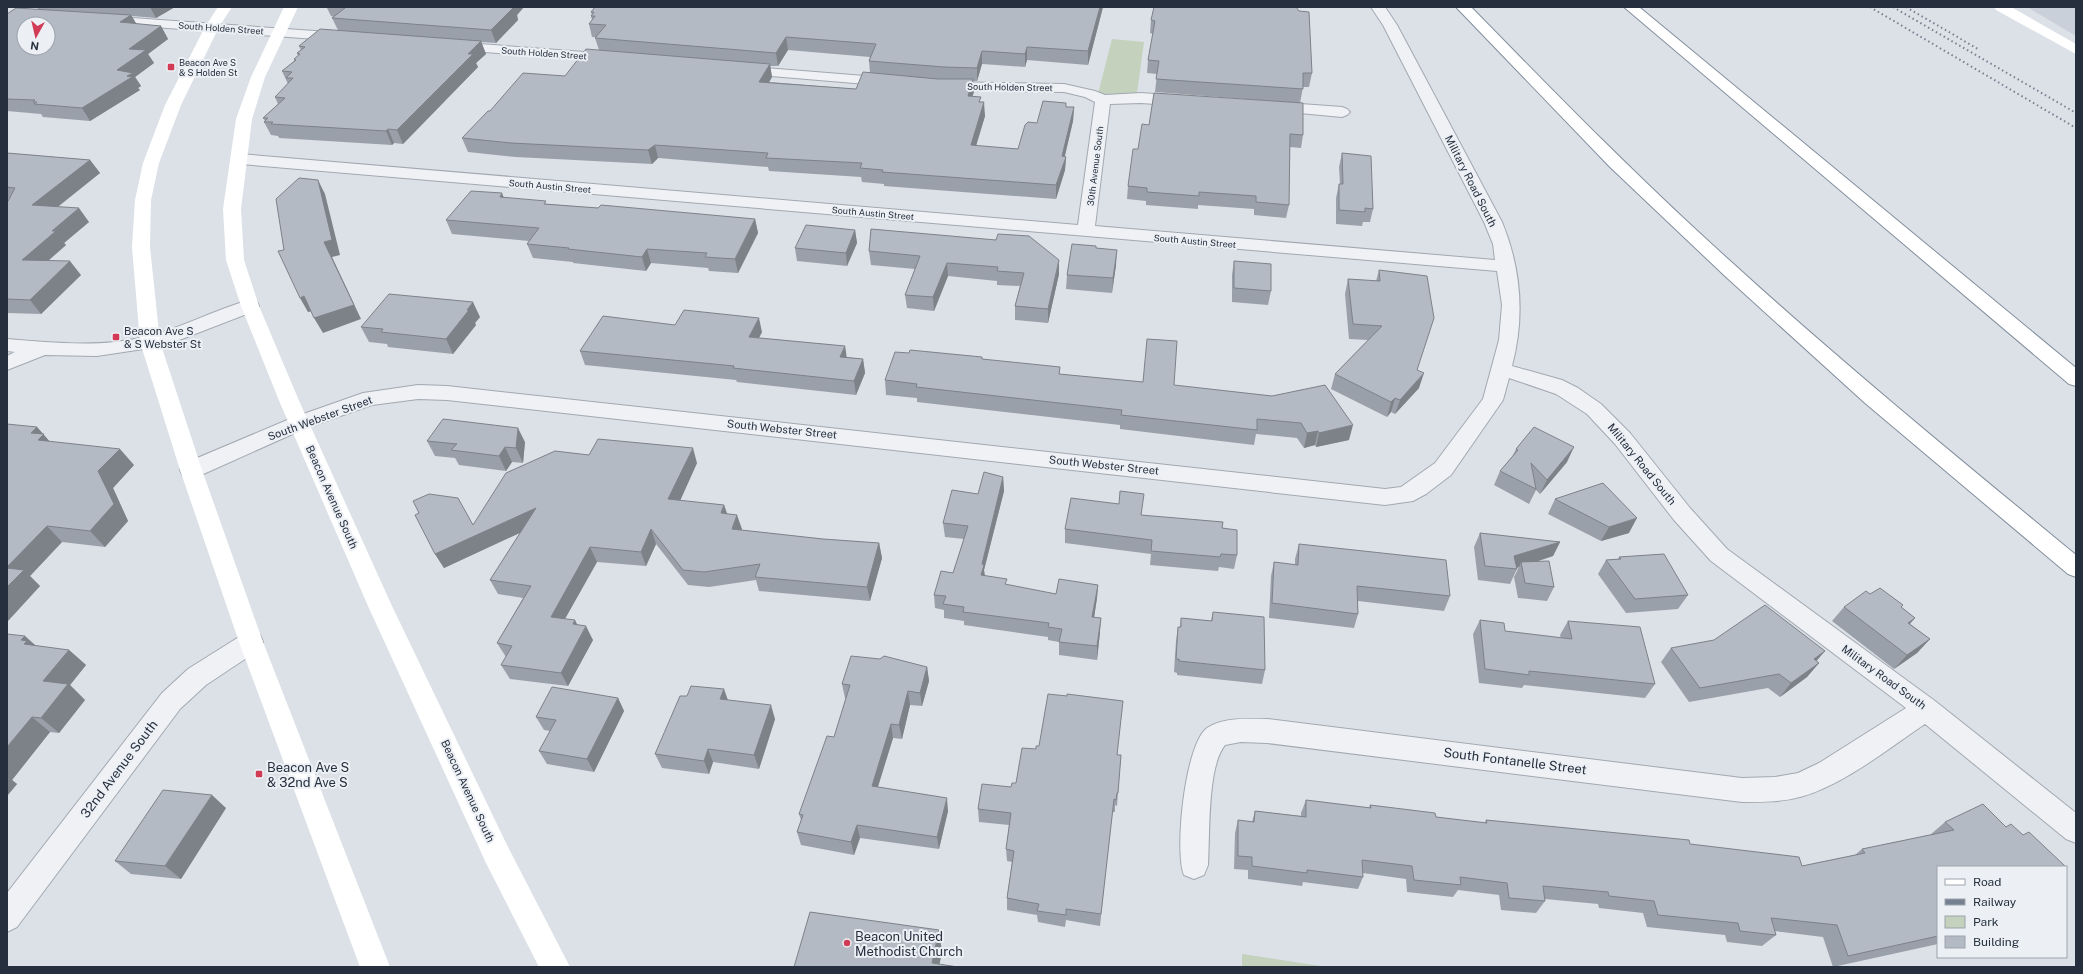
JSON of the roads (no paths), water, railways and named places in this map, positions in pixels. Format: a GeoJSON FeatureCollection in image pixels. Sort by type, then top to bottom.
{"type":"FeatureCollection","features":[{"type":"Feature","properties":{"kind":"main road"},"geometry":{"type":"LineString","coordinates":[[224,7],[212,27],[173,105],[151,163],[143,200],[141,247],[150,342],[191,470],[251,642],[375,967]]}},
{"type":"Feature","properties":{"kind":"main road","name":"Beacon Avenue South"},"geometry":{"type":"LineString","coordinates":[[292,7],[258,77],[244,119],[240,159],[232,209],[235,260],[250,306],[299,423],[384,613],[496,853],[555,967]]}},
{"type":"Feature","properties":{"kind":"main road"},"geometry":{"type":"LineString","coordinates":[[1463,7],[1616,164],[1731,272],[1872,398],[2076,568]]}},
{"type":"Feature","properties":{"kind":"main road"},"geometry":{"type":"LineString","coordinates":[[1631,7],[2076,380]]}},
{"type":"Feature","properties":{"kind":"main road"},"geometry":{"type":"LineString","coordinates":[[2001,7],[2076,50]]}},
{"type":"Feature","properties":{"kind":"street","name":"Military Road South"},"geometry":{"type":"LineString","coordinates":[[1378,7],[1390,25],[1493,222],[1502,244],[1511,305],[1509,340],[1502,370],[1539,379],[1571,393],[1590,405],[1624,440],[1695,530],[1719,555],[1926,708],[2076,830]]}},
{"type":"Feature","properties":{"kind":"street","name":"South Holden Street"},"geometry":{"type":"LineString","coordinates":[[88,19],[353,38]]}},
{"type":"Feature","properties":{"kind":"street","name":"South Holden Street"},"geometry":{"type":"LineString","coordinates":[[441,45],[627,59]]}},
{"type":"Feature","properties":{"kind":"street"},"geometry":{"type":"LineString","coordinates":[[727,69],[906,83]]}},
{"type":"Feature","properties":{"kind":"street","name":"South Holden Street"},"geometry":{"type":"LineString","coordinates":[[929,85],[1064,88],[1090,94],[1103,100],[1141,98],[1194,102]]}},
{"type":"Feature","properties":{"kind":"street","name":"30th Avenue South"},"geometry":{"type":"LineString","coordinates":[[1086,231],[1103,100]]}},
{"type":"Feature","properties":{"kind":"street"},"geometry":{"type":"LineString","coordinates":[[1256,106],[1342,112]]}},
{"type":"Feature","properties":{"kind":"street","name":"South Austin Street"},"geometry":{"type":"LineString","coordinates":[[240,159],[1506,266]]}},
{"type":"Feature","properties":{"kind":"street"},"geometry":{"type":"LineString","coordinates":[[7,345],[44,349],[88,350],[119,348],[150,342],[250,306]]}},
{"type":"Feature","properties":{"kind":"street"},"geometry":{"type":"LineString","coordinates":[[7,363],[44,349]]}},
{"type":"Feature","properties":{"kind":"street","name":"South Webster Street"},"geometry":{"type":"LineString","coordinates":[[191,470],[299,423],[370,398],[418,392],[447,393],[1385,497],[1405,495],[1418,488],[1443,469],[1493,400],[1502,370]]}},
{"type":"Feature","properties":{"kind":"street","name":"32nd Avenue South"},"geometry":{"type":"LineString","coordinates":[[7,917],[171,700],[197,677],[251,642]]}},
{"type":"Feature","properties":{"kind":"street","name":"South Fontanelle Street"},"geometry":{"type":"LineString","coordinates":[[1194,865],[1200,770],[1205,751],[1215,737],[1234,731],[1267,731],[1742,790],[1775,789],[1800,785],[1829,772],[1926,708]]}},
{"type":"Feature","properties":{"kind":"railway"},"geometry":{"type":"LineString","coordinates":[[1870,7],[2076,128]]}},
{"type":"Feature","properties":{"kind":"railway"},"geometry":{"type":"LineString","coordinates":[[1893,7],[2076,113]]}},
{"type":"Feature","properties":{"kind":"railway"},"geometry":{"type":"LineString","coordinates":[[1906,7],[1978,49]]}},
{"type":"Feature","properties":{"kind":"place","name":"Beacon Ave S & S Holden St"},"geometry":{"type":"Point","coordinates":[171,67]}},
{"type":"Feature","properties":{"kind":"place","name":"Beacon Ave S & S Webster St"},"geometry":{"type":"Point","coordinates":[116,337]}},
{"type":"Feature","properties":{"kind":"place","name":"Beacon Ave S & 32nd Ave S"},"geometry":{"type":"Point","coordinates":[259,774]}},
{"type":"Feature","properties":{"kind":"place","name":"Beacon United Methodist Church"},"geometry":{"type":"Point","coordinates":[847,943]}}]}
